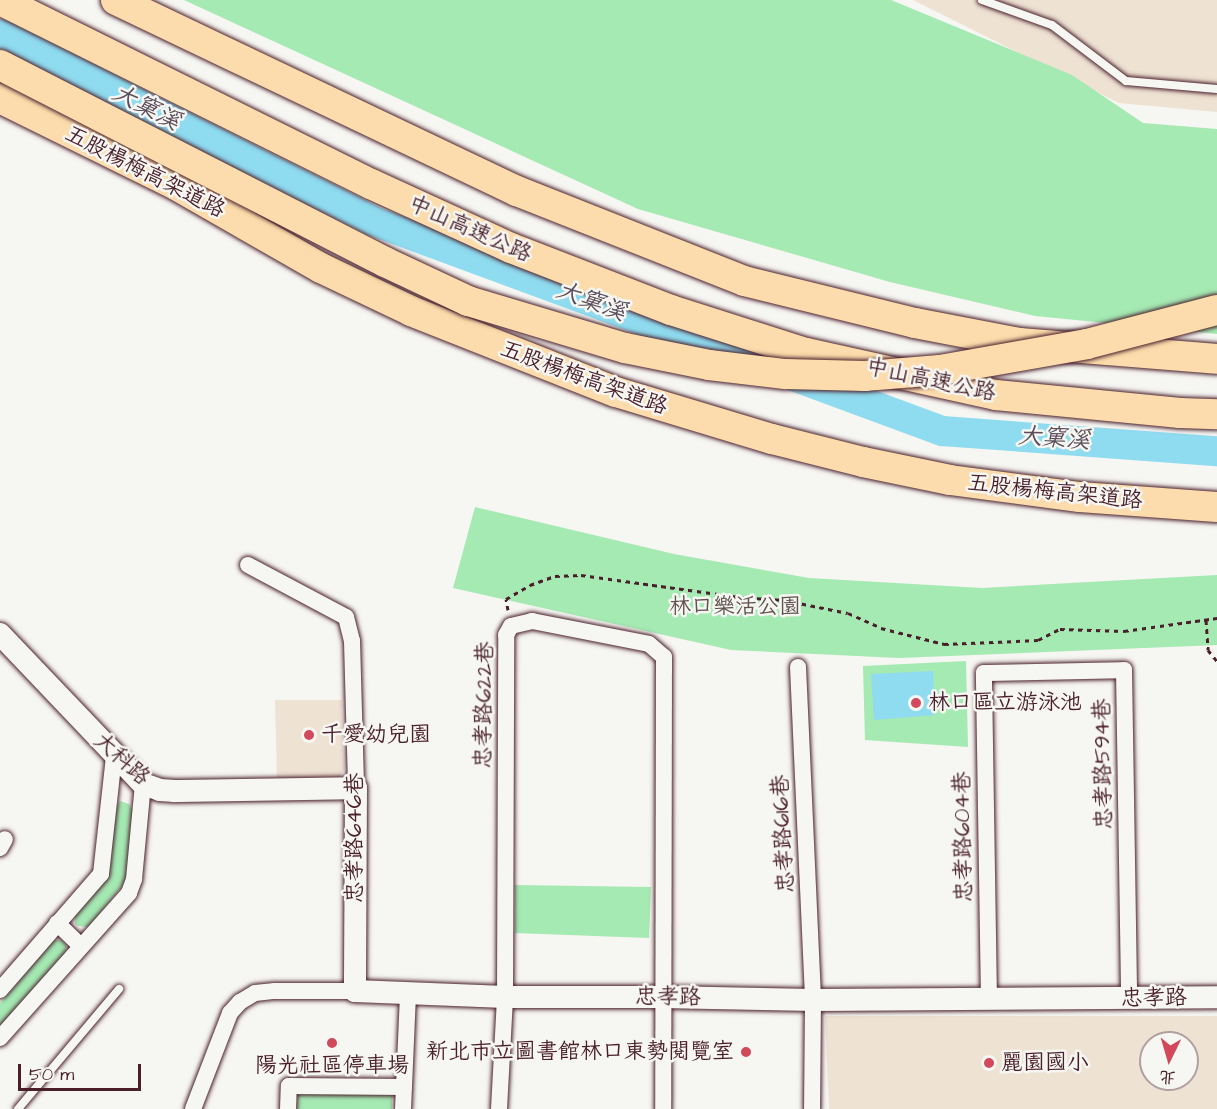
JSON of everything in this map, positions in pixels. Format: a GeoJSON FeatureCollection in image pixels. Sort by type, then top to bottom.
{"type":"FeatureCollection","features":[{"type":"Feature","properties":{"kind":"highway","name":"中山高速公路"},"geometry":{"type":"LineString","coordinates":[[0,0],[371,184],[511,248],[671,310],[806,353],[996,395],[1217,414]]}},
{"type":"Feature","properties":{"kind":"highway"},"geometry":{"type":"LineString","coordinates":[[116,0],[517,191],[744,282],[915,322],[1019,343],[1217,359]]}},
{"type":"Feature","properties":{"kind":"highway","name":"五股楊梅高架道路"},"geometry":{"type":"LineString","coordinates":[[0,65],[385,262],[468,301],[624,348],[709,365],[786,374],[865,376],[940,370],[1087,344],[1217,310]]}},
{"type":"Feature","properties":{"kind":"highway","name":"五股楊梅高架道路"},"geometry":{"type":"LineString","coordinates":[[0,98],[176,185],[321,268],[381,297],[505,350],[616,392],[772,439],[863,462],[950,480],[1080,497],[1217,507]]}},
{"type":"Feature","properties":{"kind":"street","name":"忠孝路646巷"},"geometry":{"type":"LineString","coordinates":[[248,565],[346,617],[352,641],[356,788],[355,991]]}},
{"type":"Feature","properties":{"kind":"street","name":"忠孝路622巷"},"geometry":{"type":"LineString","coordinates":[[499,1109],[505,997],[506,635],[511,626],[532,621],[649,644],[664,657],[661,997],[663,1109]]}},
{"type":"Feature","properties":{"kind":"street","name":"大科路"},"geometry":{"type":"LineString","coordinates":[[0,634],[142,784],[160,790],[175,791],[356,788]]}},
{"type":"Feature","properties":{"kind":"street","name":"忠孝路616巷"},"geometry":{"type":"LineString","coordinates":[[798,666],[813,1000],[812,1109]]}},
{"type":"Feature","properties":{"kind":"street","name":"忠孝路594巷"},"geometry":{"type":"LineString","coordinates":[[984,674],[1124,670],[1129,998]]}},
{"type":"Feature","properties":{"kind":"street","name":"忠孝路604巷"},"geometry":{"type":"LineString","coordinates":[[984,674],[989,1000]]}},
{"type":"Feature","properties":{"kind":"street"},"geometry":{"type":"LineString","coordinates":[[0,990],[96,880],[104,866],[114,756]]}},
{"type":"Feature","properties":{"kind":"street"},"geometry":{"type":"LineString","coordinates":[[0,1038],[80,945],[121,903],[131,886],[142,784]]}},
{"type":"Feature","properties":{"kind":"street"},"geometry":{"type":"LineString","coordinates":[[57,923],[80,945]]}},
{"type":"Feature","properties":{"kind":"street","name":"忠孝路"},"geometry":{"type":"LineString","coordinates":[[193,1109],[230,1012],[240,1002],[255,993],[355,991],[505,997],[813,1000],[1217,997]]}},
{"type":"Feature","properties":{"kind":"street"},"geometry":{"type":"LineString","coordinates":[[403,1109],[408,993]]}},
{"type":"Feature","properties":{"kind":"street"},"geometry":{"type":"LineString","coordinates":[[288,1109],[289,1086],[404,1087]]}},
{"type":"Feature","properties":{"kind":"lane"},"geometry":{"type":"LineString","coordinates":[[982,0],[1052,25],[1126,81],[1217,89]]}},
{"type":"Feature","properties":{"kind":"lane"},"geometry":{"type":"LineString","coordinates":[[18,1109],[119,989]]}},
{"type":"Feature","properties":{"kind":"path"},"geometry":{"type":"LineString","coordinates":[[511,626],[506,599],[530,585],[555,576],[581,575],[739,597],[784,600],[848,613],[881,628],[944,644],[1038,640],[1060,628],[1124,631],[1217,618]]}},
{"type":"Feature","properties":{"kind":"path"},"geometry":{"type":"LineString","coordinates":[[1206,620],[1208,650],[1217,661]]}},
{"type":"Feature","properties":{"kind":"shaded area"},"geometry":{"type":"Polygon","coordinates":[[[913,0],[1217,0],[1217,112],[1119,103],[913,0]]]}},
{"type":"Feature","properties":{"kind":"shaded area","name":"千愛幼兒園"},"geometry":{"type":"Polygon","coordinates":[[[275,700],[342,700],[344,770],[338,780],[277,780],[275,700]]]}},
{"type":"Feature","properties":{"kind":"shaded area","name":"麗園國小"},"geometry":{"type":"Polygon","coordinates":[[[825,1016],[1217,1016],[1217,1109],[829,1109],[825,1016]]]}},
{"type":"Feature","properties":{"kind":"green space"},"geometry":{"type":"Polygon","coordinates":[[[184,0],[891,0],[1072,75],[1143,123],[1217,129],[1217,334],[1035,316],[890,282],[638,209],[184,0]]]}},
{"type":"Feature","properties":{"kind":"green space","name":"林口樂活公園"},"geometry":{"type":"Polygon","coordinates":[[[475,507],[674,554],[809,578],[982,588],[1217,575],[1217,645],[899,658],[731,650],[453,588],[475,507]]]}},
{"type":"Feature","properties":{"kind":"green space","name":"林口區立游泳池"},"geometry":{"type":"Polygon","coordinates":[[[966,661],[968,747],[865,740],[863,666],[966,661]]]}},
{"type":"Feature","properties":{"kind":"green space"},"geometry":{"type":"Polygon","coordinates":[[[120,801],[129,804],[134,812],[129,877],[89,927],[78,926],[75,924],[75,914],[108,876],[115,810],[120,801]]]}},
{"type":"Feature","properties":{"kind":"green space"},"geometry":{"type":"Polygon","coordinates":[[[515,885],[651,887],[649,938],[515,933],[515,885]]]}},
{"type":"Feature","properties":{"kind":"green space"},"geometry":{"type":"Polygon","coordinates":[[[54,940],[62,940],[66,945],[66,954],[0,1032],[0,1003],[54,940]]]}},
{"type":"Feature","properties":{"kind":"green space"},"geometry":{"type":"Polygon","coordinates":[[[298,1091],[392,1093],[392,1109],[297,1109],[298,1091]]]}},
{"type":"Feature","properties":{"kind":"water"},"geometry":{"type":"Polygon","coordinates":[[[933,671],[935,715],[874,720],[871,674],[933,671]]]}},
{"type":"Feature","properties":{"kind":"waterway","name":"大窠溪"},"geometry":{"type":"LineString","coordinates":[[0,34],[373,221],[942,431],[1217,451]]}},
{"type":"Feature","properties":{"kind":"place","name":"林口區立游泳池"},"geometry":{"type":"Point","coordinates":[916,703]}},
{"type":"Feature","properties":{"kind":"place","name":"千愛幼兒園"},"geometry":{"type":"Point","coordinates":[309,735]}},
{"type":"Feature","properties":{"kind":"place","name":"陽光社區停車場"},"geometry":{"type":"Point","coordinates":[332,1043]}},
{"type":"Feature","properties":{"kind":"place","name":"新北市立圖書館林口東勢閱覽室"},"geometry":{"type":"Point","coordinates":[746,1052]}},
{"type":"Feature","properties":{"kind":"place","name":"麗園國小"},"geometry":{"type":"Point","coordinates":[989,1063]}}]}
